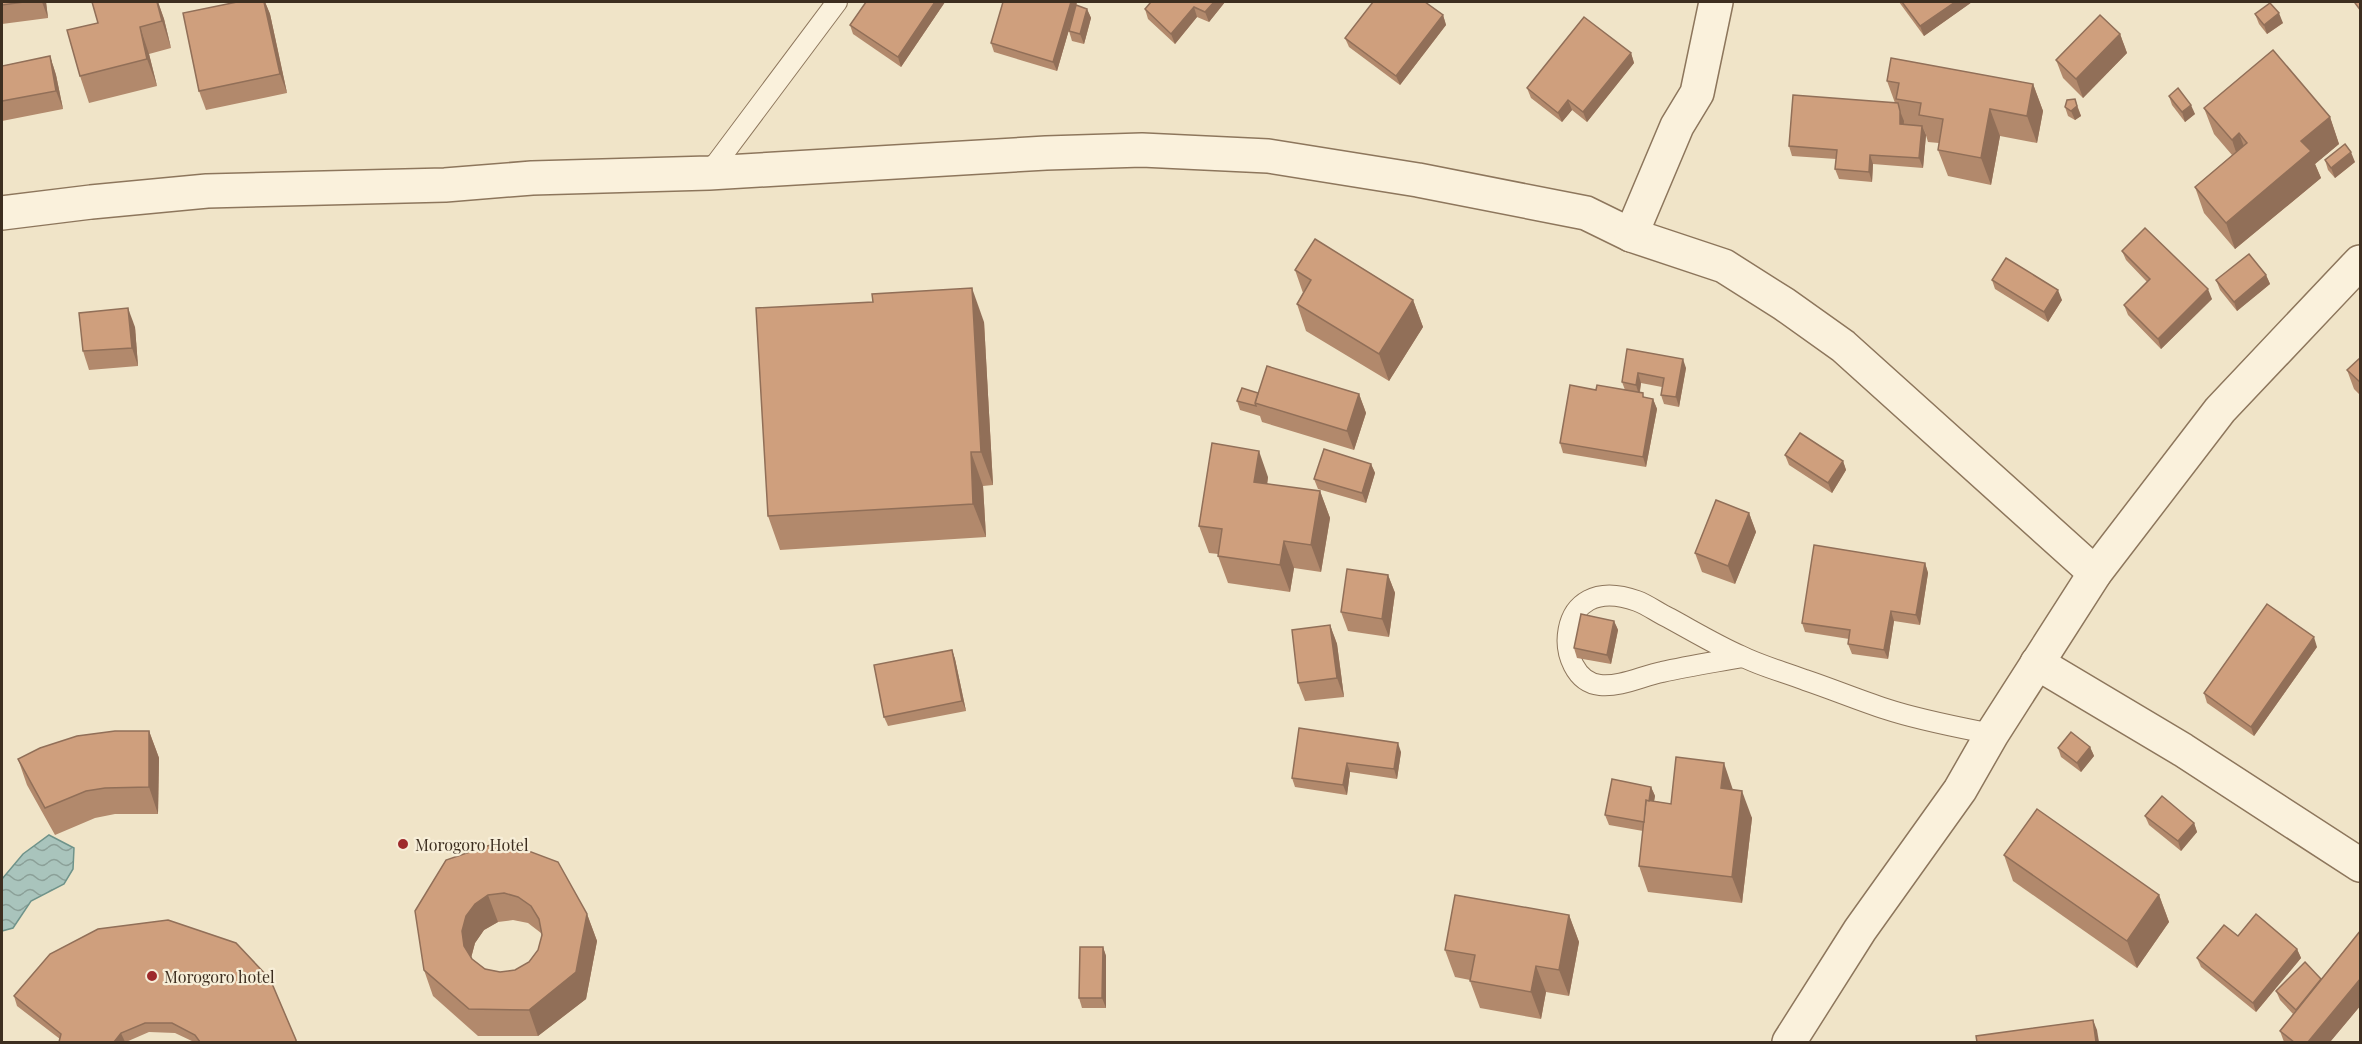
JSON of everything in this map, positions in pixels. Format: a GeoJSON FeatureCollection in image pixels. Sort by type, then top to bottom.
{"type":"FeatureCollection","features":[{"type":"Feature","properties":{"kind":"street"},"geometry":{"type":"LineString","coordinates":[[1631,235],[1677,126],[1697,93],[1716,2]]}},
{"type":"Feature","properties":{"kind":"street"},"geometry":{"type":"LineString","coordinates":[[2,213],[207,191],[445,185],[532,178],[710,173],[1046,153],[1142,150],[1268,156],[1429,182],[1586,213],[1631,235],[1724,266],[1784,304],[1842,346],[2096,573]]}},
{"type":"Feature","properties":{"kind":"street"},"geometry":{"type":"LineString","coordinates":[[1789,1042],[1860,930],[1960,790],[1992,734],[2096,573],[2220,410],[2361,262]]}},
{"type":"Feature","properties":{"kind":"street"},"geometry":{"type":"LineString","coordinates":[[2037,663],[2182,750],[2361,864]]}},
{"type":"Feature","properties":{"kind":"lane"},"geometry":{"type":"LineString","coordinates":[[710,173],[837,2]]}},
{"type":"Feature","properties":{"kind":"lane"},"geometry":{"type":"LineString","coordinates":[[1742,657],[1659,672],[1632,681],[1600,685],[1586,681],[1575,668],[1569,648],[1570,626],[1575,610],[1585,601],[1605,596],[1626,598],[1648,606],[1742,657],[1888,710],[1992,734]]}},
{"type":"Feature","properties":{"kind":"water"},"geometry":{"type":"Polygon","coordinates":[[[49,835],[74,848],[73,869],[64,884],[31,901],[13,928],[2,931],[2,879],[23,854],[49,835]]]}},
{"type":"Feature","properties":{"kind":"building"},"geometry":{"type":"Polygon","coordinates":[[[2,2],[24,2],[2,5],[2,2]]]}},
{"type":"Feature","properties":{"kind":"building"},"geometry":{"type":"Polygon","coordinates":[[[92,2],[157,2],[162,21],[140,27],[147,59],[80,76],[67,30],[98,23],[92,2]]]}},
{"type":"Feature","properties":{"kind":"building"},"geometry":{"type":"Polygon","coordinates":[[[237,2],[264,2],[280,74],[199,91],[183,13],[237,2]]]}},
{"type":"Feature","properties":{"kind":"building"},"geometry":{"type":"Polygon","coordinates":[[[866,2],[935,2],[898,57],[850,25],[866,2]]]}},
{"type":"Feature","properties":{"kind":"building"},"geometry":{"type":"Polygon","coordinates":[[[1003,2],[1071,2],[1053,62],[991,43],[1003,2]]]}},
{"type":"Feature","properties":{"kind":"building"},"geometry":{"type":"Polygon","coordinates":[[[1151,2],[1214,2],[1205,12],[1194,7],[1171,34],[1145,9],[1151,2]]]}},
{"type":"Feature","properties":{"kind":"building"},"geometry":{"type":"Polygon","coordinates":[[[1373,2],[1425,2],[1443,15],[1396,76],[1345,38],[1373,2]]]}},
{"type":"Feature","properties":{"kind":"building"},"geometry":{"type":"Polygon","coordinates":[[[1902,2],[1955,2],[1920,26],[1902,2]]]}},
{"type":"Feature","properties":{"kind":"building"},"geometry":{"type":"Polygon","coordinates":[[[2361,2],[2361,11],[2355,3],[2361,2]]]}},
{"type":"Feature","properties":{"kind":"building"},"geometry":{"type":"Polygon","coordinates":[[[2270,3],[2279,13],[2264,25],[2255,14],[2270,3]]]}},
{"type":"Feature","properties":{"kind":"building"},"geometry":{"type":"Polygon","coordinates":[[[1076,5],[1087,9],[1080,34],[1069,31],[1076,5]]]}},
{"type":"Feature","properties":{"kind":"building"},"geometry":{"type":"Polygon","coordinates":[[[2100,15],[2120,34],[2076,79],[2056,60],[2100,15]]]}},
{"type":"Feature","properties":{"kind":"building"},"geometry":{"type":"Polygon","coordinates":[[[1584,17],[1631,53],[1583,112],[1568,100],[1558,113],[1527,88],[1584,17]]]}},
{"type":"Feature","properties":{"kind":"building"},"geometry":{"type":"Polygon","coordinates":[[[2273,50],[2330,117],[2301,141],[2311,151],[2226,223],[2195,187],[2247,143],[2239,133],[2232,140],[2204,108],[2273,50]]]}},
{"type":"Feature","properties":{"kind":"building"},"geometry":{"type":"Polygon","coordinates":[[[50,56],[56,91],[2,101],[2,66],[50,56]]]}},
{"type":"Feature","properties":{"kind":"building"},"geometry":{"type":"Polygon","coordinates":[[[1891,58],[2033,84],[2027,116],[1990,109],[1981,158],[1938,150],[1943,119],[1919,115],[1921,103],[1896,99],[1899,83],[1887,81],[1891,58]]]}},
{"type":"Feature","properties":{"kind":"building"},"geometry":{"type":"Polygon","coordinates":[[[2178,88],[2191,105],[2182,112],[2169,96],[2178,88]]]}},
{"type":"Feature","properties":{"kind":"building"},"geometry":{"type":"Polygon","coordinates":[[[1793,95],[1898,103],[1900,124],[1922,126],[1919,158],[1870,155],[1869,172],[1835,169],[1837,150],[1789,146],[1793,95]]]}},
{"type":"Feature","properties":{"kind":"building"},"geometry":{"type":"Polygon","coordinates":[[[2075,99],[2077,106],[2071,111],[2065,107],[2067,100],[2075,99]]]}},
{"type":"Feature","properties":{"kind":"building"},"geometry":{"type":"Polygon","coordinates":[[[2345,144],[2351,152],[2331,168],[2325,160],[2345,144]]]}},
{"type":"Feature","properties":{"kind":"building"},"geometry":{"type":"Polygon","coordinates":[[[2145,228],[2208,289],[2158,339],[2124,305],[2150,279],[2122,251],[2145,228]]]}},
{"type":"Feature","properties":{"kind":"building"},"geometry":{"type":"Polygon","coordinates":[[[1315,239],[1413,300],[1379,354],[1297,304],[1311,280],[1295,270],[1315,239]]]}},
{"type":"Feature","properties":{"kind":"building"},"geometry":{"type":"Polygon","coordinates":[[[2249,254],[2266,275],[2234,302],[2216,280],[2249,254]]]}},
{"type":"Feature","properties":{"kind":"building"},"geometry":{"type":"Polygon","coordinates":[[[2006,258],[2058,290],[2044,312],[1992,280],[2006,258]]]}},
{"type":"Feature","properties":{"kind":"building"},"geometry":{"type":"Polygon","coordinates":[[[972,288],[981,452],[971,452],[973,504],[768,516],[756,308],[873,302],[872,294],[972,288]]]}},
{"type":"Feature","properties":{"kind":"building"},"geometry":{"type":"Polygon","coordinates":[[[128,308],[132,348],[83,351],[79,313],[128,308]]]}},
{"type":"Feature","properties":{"kind":"building"},"geometry":{"type":"Polygon","coordinates":[[[1627,349],[1683,359],[1676,397],[1661,395],[1664,378],[1638,373],[1636,385],[1622,382],[1627,349]]]}},
{"type":"Feature","properties":{"kind":"building"},"geometry":{"type":"Polygon","coordinates":[[[2361,357],[2361,383],[2347,370],[2361,357]]]}},
{"type":"Feature","properties":{"kind":"building"},"geometry":{"type":"Polygon","coordinates":[[[1267,366],[1359,394],[1347,431],[1255,403],[1267,366]]]}},
{"type":"Feature","properties":{"kind":"building"},"geometry":{"type":"Polygon","coordinates":[[[1570,385],[1596,390],[1597,385],[1643,393],[1643,397],[1653,399],[1643,457],[1560,443],[1570,385]]]}},
{"type":"Feature","properties":{"kind":"building"},"geometry":{"type":"Polygon","coordinates":[[[1242,388],[1258,393],[1256,406],[1237,401],[1242,388]]]}},
{"type":"Feature","properties":{"kind":"building"},"geometry":{"type":"Polygon","coordinates":[[[1800,433],[1843,461],[1828,483],[1785,455],[1800,433]]]}},
{"type":"Feature","properties":{"kind":"building"},"geometry":{"type":"Polygon","coordinates":[[[1212,443],[1259,451],[1254,482],[1320,491],[1311,545],[1284,541],[1280,565],[1218,556],[1222,529],[1199,526],[1212,443]]]}},
{"type":"Feature","properties":{"kind":"building"},"geometry":{"type":"Polygon","coordinates":[[[1324,449],[1371,464],[1362,493],[1314,479],[1324,449]]]}},
{"type":"Feature","properties":{"kind":"building"},"geometry":{"type":"Polygon","coordinates":[[[1716,500],[1749,513],[1728,566],[1695,553],[1716,500]]]}},
{"type":"Feature","properties":{"kind":"building"},"geometry":{"type":"Polygon","coordinates":[[[1814,545],[1925,563],[1916,615],[1891,611],[1884,650],[1848,644],[1850,630],[1802,623],[1814,545]]]}},
{"type":"Feature","properties":{"kind":"building"},"geometry":{"type":"Polygon","coordinates":[[[1347,569],[1388,575],[1382,619],[1341,612],[1347,569]]]}},
{"type":"Feature","properties":{"kind":"building"},"geometry":{"type":"Polygon","coordinates":[[[2267,604],[2314,637],[2251,727],[2204,693],[2267,604]]]}},
{"type":"Feature","properties":{"kind":"building"},"geometry":{"type":"Polygon","coordinates":[[[1581,614],[1614,621],[1607,655],[1574,648],[1581,614]]]}},
{"type":"Feature","properties":{"kind":"building"},"geometry":{"type":"Polygon","coordinates":[[[1330,625],[1337,678],[1298,683],[1292,630],[1330,625]]]}},
{"type":"Feature","properties":{"kind":"building"},"geometry":{"type":"Polygon","coordinates":[[[952,650],[962,701],[884,717],[874,665],[952,650]]]}},
{"type":"Feature","properties":{"kind":"building"},"geometry":{"type":"Polygon","coordinates":[[[1299,728],[1398,743],[1394,769],[1347,763],[1343,785],[1292,778],[1299,728]]]}},
{"type":"Feature","properties":{"kind":"building"},"geometry":{"type":"Polygon","coordinates":[[[115,731],[149,731],[149,787],[86,791],[45,808],[18,759],[40,748],[77,736],[115,731]]]}},
{"type":"Feature","properties":{"kind":"building"},"geometry":{"type":"Polygon","coordinates":[[[2071,732],[2090,747],[2077,763],[2058,748],[2071,732]]]}},
{"type":"Feature","properties":{"kind":"building"},"geometry":{"type":"Polygon","coordinates":[[[1676,757],[1724,763],[1721,788],[1742,791],[1732,877],[1639,866],[1646,800],[1671,804],[1676,757]]]}},
{"type":"Feature","properties":{"kind":"building"},"geometry":{"type":"Polygon","coordinates":[[[1612,779],[1651,787],[1649,801],[1646,800],[1644,822],[1605,815],[1612,779]]]}},
{"type":"Feature","properties":{"kind":"building"},"geometry":{"type":"Polygon","coordinates":[[[2162,796],[2194,823],[2178,841],[2145,816],[2162,796]]]}},
{"type":"Feature","properties":{"kind":"building"},"geometry":{"type":"Polygon","coordinates":[[[2037,809],[2159,895],[2127,941],[2004,855],[2037,809]]]}},
{"type":"Feature","properties":{"kind":"building"},"geometry":{"type":"Polygon","coordinates":[[[502,841],[558,862],[587,914],[576,972],[529,1010],[469,1009],[424,970],[415,911],[446,860],[502,841]],[[504,893],[488,895],[475,904],[466,916],[462,931],[464,946],[472,959],[485,969],[500,972],[515,970],[529,962],[538,950],[542,935],[539,919],[531,906],[518,897],[504,893]]]}},
{"type":"Feature","properties":{"kind":"building"},"geometry":{"type":"Polygon","coordinates":[[[1455,895],[1569,915],[1559,970],[1536,966],[1531,992],[1470,981],[1475,955],[1445,950],[1455,895]]]}},
{"type":"Feature","properties":{"kind":"building"},"geometry":{"type":"Polygon","coordinates":[[[2256,914],[2297,949],[2253,1003],[2197,958],[2224,925],[2238,936],[2256,914]]]}},
{"type":"Feature","properties":{"kind":"building","name":"Morogoro hotel"},"geometry":{"type":"Polygon","coordinates":[[[168,920],[236,943],[270,979],[296,1042],[200,1042],[195,1035],[172,1023],[145,1023],[121,1033],[114,1042],[59,1042],[61,1034],[14,996],[50,954],[98,929],[168,920]]]}},
{"type":"Feature","properties":{"kind":"building"},"geometry":{"type":"Polygon","coordinates":[[[2361,930],[2361,978],[2308,1042],[2294,1042],[2280,1031],[2361,930]]]}},
{"type":"Feature","properties":{"kind":"building"},"geometry":{"type":"Polygon","coordinates":[[[1080,947],[1103,947],[1102,998],[1079,998],[1080,947]]]}},
{"type":"Feature","properties":{"kind":"building"},"geometry":{"type":"Polygon","coordinates":[[[2305,962],[2321,979],[2296,1010],[2276,991],[2305,962]]]}},
{"type":"Feature","properties":{"kind":"building"},"geometry":{"type":"Polygon","coordinates":[[[2093,1020],[2096,1042],[1977,1042],[1976,1036],[2093,1020]]]}},
{"type":"Feature","properties":{"kind":"place","name":"Morogoro Hotel"},"geometry":{"type":"Point","coordinates":[403,844]}},
{"type":"Feature","properties":{"kind":"place","name":"Morogoro hotel"},"geometry":{"type":"Point","coordinates":[152,976]}}]}
